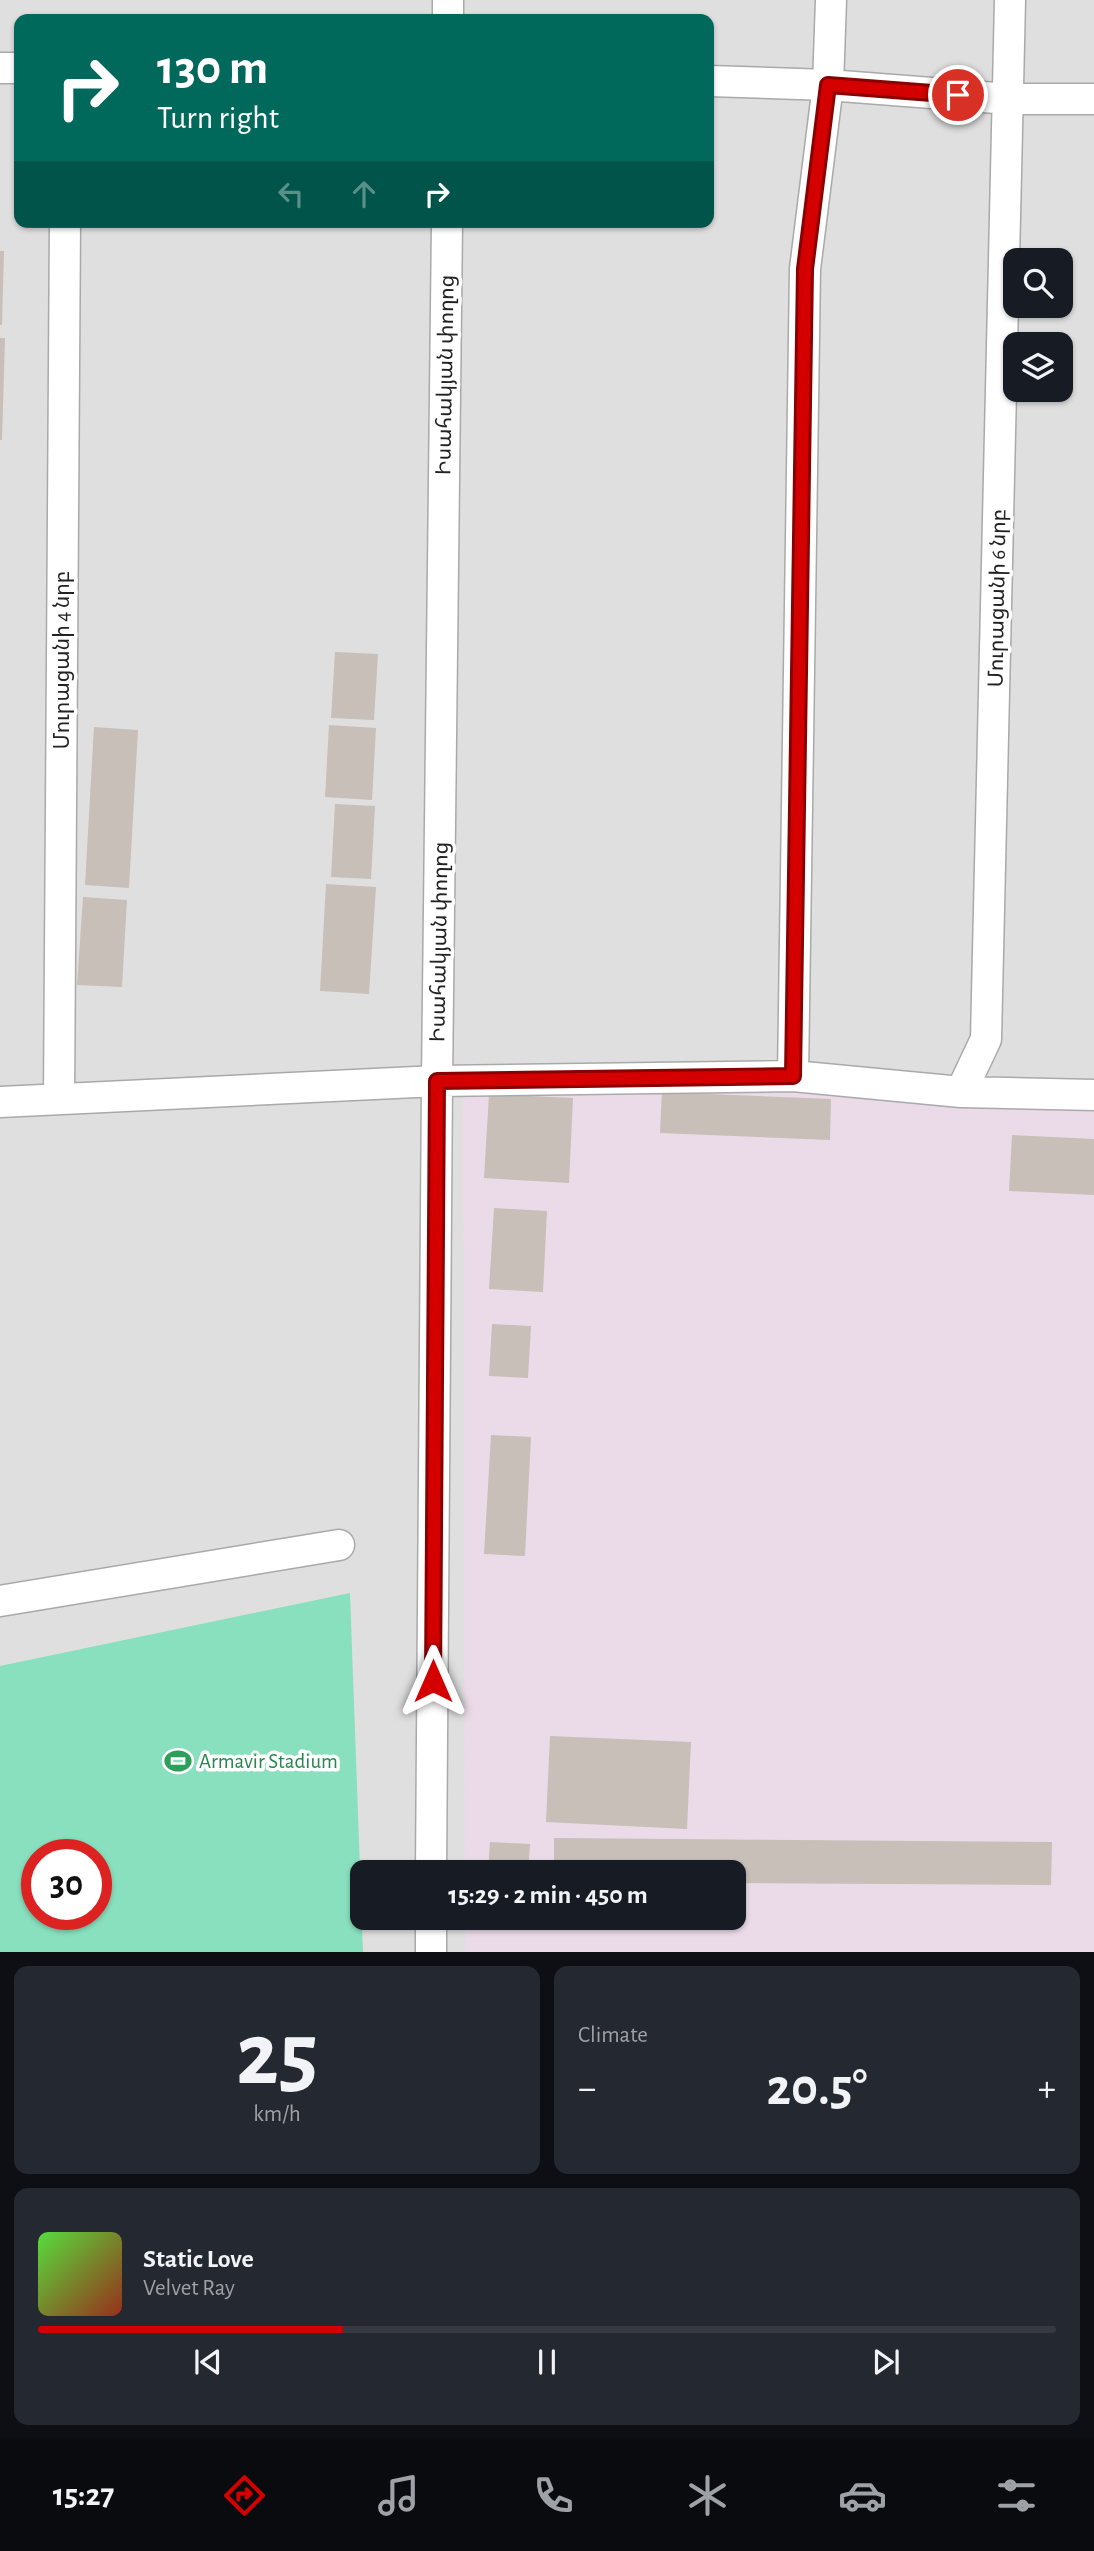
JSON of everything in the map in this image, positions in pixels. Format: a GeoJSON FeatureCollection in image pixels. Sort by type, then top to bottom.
{"type":"FeatureCollection","features":[{"type":"Feature","properties":{"kind":"street"},"geometry":{"type":"LineString","coordinates":[[793,1076],[805,269],[828,85],[831,0]]}},
{"type":"Feature","properties":{"kind":"street","name":"Մուրացանի 6 նրբ"},"geometry":{"type":"LineString","coordinates":[[961,1092],[986,1039],[1010,0]]}},
{"type":"Feature","properties":{"kind":"street"},"geometry":{"type":"LineString","coordinates":[[714,81],[828,85],[1009,99],[1094,99]]}},
{"type":"Feature","properties":{"kind":"street","name":"Մուրացանի 4 նրբ"},"geometry":{"type":"LineString","coordinates":[[59,1098],[65,228]]}},
{"type":"Feature","properties":{"kind":"street","name":"Իսահակյան փողոց"},"geometry":{"type":"LineString","coordinates":[[431,1860],[447,228]]}},
{"type":"Feature","properties":{"kind":"street"},"geometry":{"type":"LineString","coordinates":[[0,1102],[437,1081],[793,1076],[961,1092],[1094,1094]]}},
{"type":"Feature","properties":{"kind":"street"},"geometry":{"type":"LineString","coordinates":[[0,1601],[339,1545]]}},
{"type":"Feature","properties":{"kind":"street"},"geometry":{"type":"LineString","coordinates":[[431,1930],[431,1952]]}},
{"type":"Feature","properties":{"kind":"shaded area"},"geometry":{"type":"Polygon","coordinates":[[[0,0],[1094,0],[1094,1952],[0,1952],[0,0]]]}},
{"type":"Feature","properties":{"kind":"shaded area"},"geometry":{"type":"Polygon","coordinates":[[[463,1080],[1094,1085],[1094,1952],[465,1952],[465,1930],[746,1930],[746,1860],[465,1860],[463,1080]]]}},
{"type":"Feature","properties":{"kind":"green space","name":"Armavir Stadium"},"geometry":{"type":"Polygon","coordinates":[[[350,1593],[360,1860],[350,1860],[350,1930],[362,1930],[363,1952],[0,1952],[0,1666],[350,1593]]]}},
{"type":"Feature","properties":{"kind":"building"},"geometry":{"type":"Polygon","coordinates":[[[0,251],[4,251],[2,325],[0,325],[0,251]]]}},
{"type":"Feature","properties":{"kind":"building"},"geometry":{"type":"Polygon","coordinates":[[[0,338],[5,338],[2,440],[0,440],[0,338]]]}},
{"type":"Feature","properties":{"kind":"building"},"geometry":{"type":"Polygon","coordinates":[[[335,652],[378,654],[374,720],[331,718],[335,652]]]}},
{"type":"Feature","properties":{"kind":"building"},"geometry":{"type":"Polygon","coordinates":[[[329,725],[376,728],[372,800],[325,797],[329,725]]]}},
{"type":"Feature","properties":{"kind":"building"},"geometry":{"type":"Polygon","coordinates":[[[94,727],[138,730],[129,888],[85,885],[94,727]]]}},
{"type":"Feature","properties":{"kind":"building"},"geometry":{"type":"Polygon","coordinates":[[[335,804],[375,806],[371,879],[331,877],[335,804]]]}},
{"type":"Feature","properties":{"kind":"building"},"geometry":{"type":"Polygon","coordinates":[[[326,884],[376,887],[369,994],[320,991],[326,884]]]}},
{"type":"Feature","properties":{"kind":"building"},"geometry":{"type":"Polygon","coordinates":[[[83,897],[127,900],[122,987],[77,985],[83,897]]]}},
{"type":"Feature","properties":{"kind":"building"},"geometry":{"type":"Polygon","coordinates":[[[662,1092],[831,1099],[830,1140],[660,1133],[662,1092]]]}},
{"type":"Feature","properties":{"kind":"building"},"geometry":{"type":"Polygon","coordinates":[[[489,1094],[573,1098],[569,1183],[484,1178],[489,1094]]]}},
{"type":"Feature","properties":{"kind":"building"},"geometry":{"type":"Polygon","coordinates":[[[1012,1135],[1094,1139],[1094,1195],[1009,1191],[1012,1135]]]}},
{"type":"Feature","properties":{"kind":"building"},"geometry":{"type":"Polygon","coordinates":[[[494,1208],[547,1211],[543,1292],[489,1289],[494,1208]]]}},
{"type":"Feature","properties":{"kind":"building"},"geometry":{"type":"Polygon","coordinates":[[[492,1324],[531,1326],[528,1378],[489,1376],[492,1324]]]}},
{"type":"Feature","properties":{"kind":"building"},"geometry":{"type":"Polygon","coordinates":[[[491,1435],[531,1437],[525,1556],[484,1554],[491,1435]]]}},
{"type":"Feature","properties":{"kind":"building"},"geometry":{"type":"Polygon","coordinates":[[[550,1736],[691,1742],[687,1829],[546,1822],[550,1736]]]}},
{"type":"Feature","properties":{"kind":"building"},"geometry":{"type":"Polygon","coordinates":[[[554,1838],[1052,1842],[1051,1885],[746,1883],[746,1860],[554,1860],[554,1838]]]}},
{"type":"Feature","properties":{"kind":"building"},"geometry":{"type":"Polygon","coordinates":[[[490,1842],[530,1844],[529,1860],[489,1860],[490,1842]]]}},
{"type":"Feature","properties":{"kind":"place","name":"Armavir Stadium"},"geometry":{"type":"Point","coordinates":[178,1761]}},
{"type":"Feature","properties":{"kind":"route"},"geometry":{"type":"LineString","coordinates":[[433,1681],[437,1081],[793,1076],[805,269],[828,85],[958,95]]}}]}
